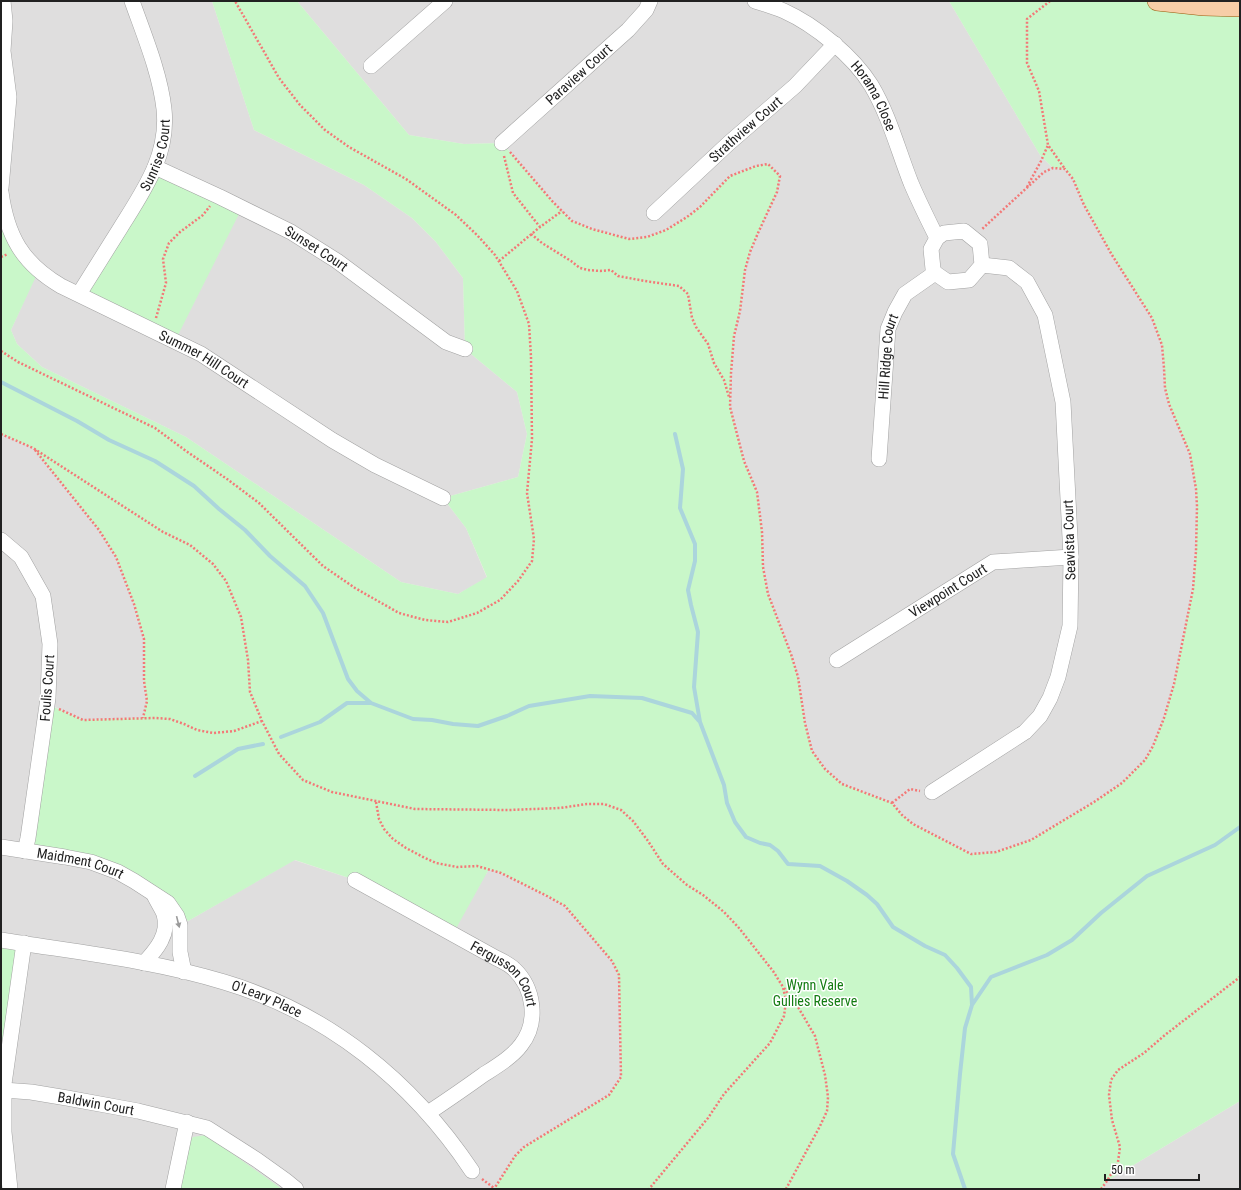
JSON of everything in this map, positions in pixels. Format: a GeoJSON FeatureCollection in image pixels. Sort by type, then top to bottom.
{"type":"FeatureCollection","features":[{"type":"Feature","properties":{"kind":"main road"},"geometry":{"type":"LineString","coordinates":[[1158,1],[1204,6],[1240,7]]}},
{"type":"Feature","properties":{"kind":"street"},"geometry":{"type":"LineString","coordinates":[[1,188],[10,97],[2,49],[5,21],[2,1]]}},
{"type":"Feature","properties":{"kind":"street","name":"Sunrise Court"},"geometry":{"type":"LineString","coordinates":[[79,294],[145,189],[156,167],[163,138],[164,111],[160,86],[132,1]]}},
{"type":"Feature","properties":{"kind":"street"},"geometry":{"type":"LineString","coordinates":[[372,66],[445,1]]}},
{"type":"Feature","properties":{"kind":"street","name":"Paraview Court"},"geometry":{"type":"LineString","coordinates":[[502,143],[628,30],[646,10],[650,1]]}},
{"type":"Feature","properties":{"kind":"street","name":"Horama Close"},"geometry":{"type":"LineString","coordinates":[[755,1],[785,12],[814,29],[835,44],[870,84],[882,105],[911,183],[937,238]]}},
{"type":"Feature","properties":{"kind":"street","name":"Strathview Court"},"geometry":{"type":"LineString","coordinates":[[654,213],[729,143],[795,86],[835,44]]}},
{"type":"Feature","properties":{"kind":"street","name":"Sunset Court"},"geometry":{"type":"LineString","coordinates":[[156,167],[220,197],[308,243],[363,280],[446,342],[465,349]]}},
{"type":"Feature","properties":{"kind":"street","name":"Summer Hill Court"},"geometry":{"type":"LineString","coordinates":[[1,192],[4,220],[14,239],[27,258],[38,270],[51,280],[201,354],[332,440],[375,465],[443,498]]}},
{"type":"Feature","properties":{"kind":"street"},"geometry":{"type":"LineString","coordinates":[[964,231],[980,244],[982,264],[969,280],[948,282],[935,273],[930,249],[937,238],[944,233],[964,231]]}},
{"type":"Feature","properties":{"kind":"street","name":"Seavista Court"},"geometry":{"type":"LineString","coordinates":[[932,792],[1025,732],[1040,716],[1050,698],[1058,677],[1070,626],[1071,557],[1063,402],[1045,315],[1027,282],[1009,268],[982,264]]}},
{"type":"Feature","properties":{"kind":"street","name":"Hill Ridge Court"},"geometry":{"type":"LineString","coordinates":[[879,458],[888,329],[895,312],[906,294],[935,273]]}},
{"type":"Feature","properties":{"kind":"street","name":"Foulis Court"},"geometry":{"type":"LineString","coordinates":[[1,540],[20,557],[43,596],[50,644],[47,704],[25,851]]}},
{"type":"Feature","properties":{"kind":"street","name":"Viewpoint Court"},"geometry":{"type":"LineString","coordinates":[[837,660],[993,562],[1071,557]]}},
{"type":"Feature","properties":{"kind":"street","name":"Maidment Court"},"geometry":{"type":"LineString","coordinates":[[1,847],[91,862],[118,872],[168,904],[177,916],[180,925],[180,952],[184,972]]}},
{"type":"Feature","properties":{"kind":"street","name":"Fergusson Court"},"geometry":{"type":"LineString","coordinates":[[355,880],[514,969],[525,984],[531,1000],[532,1012],[530,1028],[522,1044],[508,1058],[428,1113]]}},
{"type":"Feature","properties":{"kind":"street","name":"Maidment Court"},"geometry":{"type":"LineString","coordinates":[[144,963],[158,947],[163,935],[165,924],[164,914],[153,894]]}},
{"type":"Feature","properties":{"kind":"street","name":"O'Leary Place"},"geometry":{"type":"LineString","coordinates":[[1,940],[144,963],[184,972],[224,982],[256,993],[293,1009],[345,1040],[375,1062],[404,1088],[428,1113],[472,1171]]}},
{"type":"Feature","properties":{"kind":"street"},"geometry":{"type":"LineString","coordinates":[[10,1189],[4,1132],[3,1090],[24,944]]}},
{"type":"Feature","properties":{"kind":"street","name":"Baldwin Court"},"geometry":{"type":"LineString","coordinates":[[3,1090],[31,1092],[138,1111],[208,1128],[296,1189]]}},
{"type":"Feature","properties":{"kind":"street"},"geometry":{"type":"LineString","coordinates":[[173,1189],[187,1122]]}},
{"type":"Feature","properties":{"kind":"path"},"geometry":{"type":"LineString","coordinates":[[1,351],[18,362],[154,428],[259,503],[323,566],[355,588],[399,613],[425,620],[448,622],[477,613],[500,600],[518,581],[532,561],[534,539],[527,493],[532,439],[531,357],[529,324],[517,291],[495,255],[456,215],[406,179],[349,147],[325,130],[300,105],[279,78],[235,1]]}},
{"type":"Feature","properties":{"kind":"path"},"geometry":{"type":"LineString","coordinates":[[502,143],[572,221],[592,229],[629,239],[648,237],[666,230],[687,217],[700,207],[730,176],[756,166],[768,164],[780,176],[777,192],[758,232],[745,270],[740,311],[734,336],[730,407],[744,461],[757,492],[762,532],[763,567],[768,594],[792,654],[798,677],[805,723],[812,750],[824,769],[842,784],[892,803],[902,815],[913,824],[971,854],[996,852],[1032,840],[1094,802],[1122,783],[1145,760],[1153,746],[1164,718],[1174,684],[1193,589],[1196,551],[1197,506],[1194,476],[1190,454],[1169,404],[1165,388],[1162,345],[1152,318],[1112,254],[1084,205],[1073,179],[1048,145],[1039,91],[1027,63],[1027,19],[1050,1]]}},
{"type":"Feature","properties":{"kind":"path"},"geometry":{"type":"LineString","coordinates":[[502,143],[504,160],[513,193],[540,227]]}},
{"type":"Feature","properties":{"kind":"path"},"geometry":{"type":"LineString","coordinates":[[1026,189],[1048,145]]}},
{"type":"Feature","properties":{"kind":"path"},"geometry":{"type":"LineString","coordinates":[[972,238],[1044,172],[1053,168],[1065,169]]}},
{"type":"Feature","properties":{"kind":"path"},"geometry":{"type":"LineString","coordinates":[[150,329],[157,317],[166,283],[163,259],[169,243],[180,232],[203,214],[212,203],[220,197]]}},
{"type":"Feature","properties":{"kind":"path"},"geometry":{"type":"LineString","coordinates":[[499,261],[531,234],[562,211]]}},
{"type":"Feature","properties":{"kind":"path"},"geometry":{"type":"LineString","coordinates":[[531,234],[580,268],[600,271],[610,270],[618,276],[679,286],[688,294],[692,318],[696,327],[708,344],[714,363],[724,380],[730,402]]}},
{"type":"Feature","properties":{"kind":"path"},"geometry":{"type":"LineString","coordinates":[[1,434],[33,448],[163,532],[190,545],[213,564],[226,581],[241,617],[248,660],[250,692],[262,721],[279,754],[303,780],[332,792],[415,809],[509,810],[560,808],[587,804],[604,804],[621,810],[633,821],[663,864],[687,885],[703,894],[724,912],[739,928],[773,971],[798,1007],[815,1036],[825,1075],[828,1097],[827,1111],[786,1189]]}},
{"type":"Feature","properties":{"kind":"path"},"geometry":{"type":"LineString","coordinates":[[33,448],[99,530],[116,558],[134,604],[144,639],[144,681],[148,700],[143,718]]}},
{"type":"Feature","properties":{"kind":"path"},"geometry":{"type":"LineString","coordinates":[[47,704],[83,720],[143,718],[170,719],[197,730],[213,733],[234,731],[262,721]]}},
{"type":"Feature","properties":{"kind":"path"},"geometry":{"type":"LineString","coordinates":[[892,803],[910,789],[932,792]]}},
{"type":"Feature","properties":{"kind":"path"},"geometry":{"type":"LineString","coordinates":[[376,802],[379,819],[384,829],[393,839],[406,848],[436,863],[458,867],[477,866],[501,873],[565,906],[612,962],[618,975],[621,1077],[616,1087],[609,1095],[524,1147],[515,1156],[494,1189]]}},
{"type":"Feature","properties":{"kind":"path"},"geometry":{"type":"LineString","coordinates":[[1101,1189],[1118,1162],[1120,1148],[1112,1120],[1109,1095],[1111,1080],[1118,1070],[1144,1052],[1240,977]]}},
{"type":"Feature","properties":{"kind":"path"},"geometry":{"type":"LineString","coordinates":[[649,1189],[708,1118],[724,1094],[770,1043],[784,1016],[786,1001],[783,987]]}},
{"type":"Feature","properties":{"kind":"shaded area"},"geometry":{"type":"Polygon","coordinates":[[[1,1],[212,1],[254,130],[364,185],[412,218],[436,242],[463,278],[465,349],[517,392],[527,434],[518,477],[443,498],[466,528],[487,578],[458,594],[401,582],[186,437],[42,367],[17,344],[11,330],[38,270],[1,220],[1,1]]]}},
{"type":"Feature","properties":{"kind":"shaded area"},"geometry":{"type":"Polygon","coordinates":[[[297,1],[949,1],[1040,155],[1053,168],[1065,169],[1073,179],[1084,205],[1112,255],[1152,318],[1162,345],[1165,388],[1169,404],[1190,454],[1196,489],[1196,551],[1193,589],[1174,684],[1164,718],[1153,746],[1145,760],[1122,783],[1094,802],[1031,840],[996,852],[971,854],[913,824],[902,815],[892,803],[842,784],[825,769],[812,751],[791,654],[768,594],[763,567],[762,531],[757,492],[744,461],[730,407],[734,336],[740,311],[745,270],[750,252],[766,213],[756,166],[730,176],[700,207],[666,230],[647,237],[629,239],[592,229],[572,221],[553,202],[502,143],[464,144],[409,135],[297,1]]]}},
{"type":"Feature","properties":{"kind":"shaded area"},"geometry":{"type":"Polygon","coordinates":[[[1,434],[33,448],[99,530],[116,557],[134,604],[144,639],[144,681],[147,701],[143,718],[83,720],[48,704],[65,857],[171,898],[188,921],[294,860],[355,880],[486,874],[489,869],[501,873],[565,906],[612,961],[619,975],[621,1077],[609,1095],[524,1147],[515,1156],[494,1189],[1,1189],[1,434]]]}},
{"type":"Feature","properties":{"kind":"shaded area"},"geometry":{"type":"Polygon","coordinates":[[[1240,1101],[1240,1189],[1101,1189],[1107,1181],[1240,1101]]]}},
{"type":"Feature","properties":{"kind":"green space","name":"Wynn Vale Gullies Reserve"},"geometry":{"type":"Polygon","coordinates":[[[212,1],[297,1],[409,135],[464,144],[502,143],[553,202],[572,221],[592,229],[629,239],[647,237],[666,230],[687,217],[700,207],[730,176],[756,166],[768,164],[780,176],[777,192],[750,252],[745,270],[740,311],[734,336],[730,407],[744,461],[757,492],[762,531],[763,567],[768,594],[791,654],[798,677],[805,723],[812,751],[825,769],[842,784],[892,803],[902,815],[913,824],[971,854],[996,852],[1031,840],[1094,802],[1122,783],[1145,760],[1153,746],[1164,718],[1174,684],[1193,589],[1197,506],[1196,489],[1190,454],[1169,404],[1165,388],[1162,345],[1152,318],[1112,255],[1084,205],[1073,179],[1065,169],[1053,168],[1040,155],[949,1],[1157,1],[1240,7],[1240,1101],[1107,1181],[1101,1189],[494,1189],[515,1156],[524,1147],[609,1095],[621,1077],[620,996],[618,975],[612,961],[565,906],[501,873],[489,869],[453,934],[355,880],[295,860],[188,921],[171,898],[134,881],[25,851],[47,704],[83,720],[143,718],[147,700],[144,681],[144,639],[134,604],[116,557],[99,530],[33,448],[1,434],[1,220],[39,270],[11,330],[17,344],[42,367],[186,437],[401,582],[458,594],[487,577],[466,528],[443,498],[518,477],[527,434],[517,392],[465,349],[463,278],[436,242],[412,218],[364,185],[254,130],[212,1]]]}},
{"type":"Feature","properties":{"kind":"green space"},"geometry":{"type":"Polygon","coordinates":[[[155,167],[242,208],[175,341],[79,294],[155,167]]]}},
{"type":"Feature","properties":{"kind":"green space"},"geometry":{"type":"Polygon","coordinates":[[[1,940],[24,943],[1,1089],[1,940]]]}},
{"type":"Feature","properties":{"kind":"green space"},"geometry":{"type":"Polygon","coordinates":[[[206,1135],[282,1189],[180,1189],[188,1145],[193,1137],[206,1135]]]}},
{"type":"Feature","properties":{"kind":"waterway"},"geometry":{"type":"LineString","coordinates":[[1,382],[77,421],[109,440],[155,461],[194,486],[245,530],[270,556],[305,586],[323,613],[348,679],[357,691],[371,703],[413,719],[478,726],[507,716],[529,706],[590,696],[642,698],[692,713],[699,721]]}},
{"type":"Feature","properties":{"kind":"waterway"},"geometry":{"type":"LineString","coordinates":[[675,434],[683,469],[680,508],[695,544],[695,561],[688,590],[698,632],[694,687],[700,722],[724,785],[727,803],[735,822],[746,837],[760,843],[770,845],[778,851],[788,864],[820,866],[847,881],[877,904],[893,927],[925,946],[945,955],[971,987],[972,1005],[965,1028],[953,1154],[965,1189]]}},
{"type":"Feature","properties":{"kind":"waterway"},"geometry":{"type":"LineString","coordinates":[[281,737],[320,722],[347,703],[371,703]]}},
{"type":"Feature","properties":{"kind":"waterway"},"geometry":{"type":"LineString","coordinates":[[195,776],[238,749],[263,744]]}},
{"type":"Feature","properties":{"kind":"waterway"},"geometry":{"type":"LineString","coordinates":[[972,1005],[991,977],[1047,955],[1072,940],[1101,913],[1147,876],[1215,845],[1240,827]]}}]}
